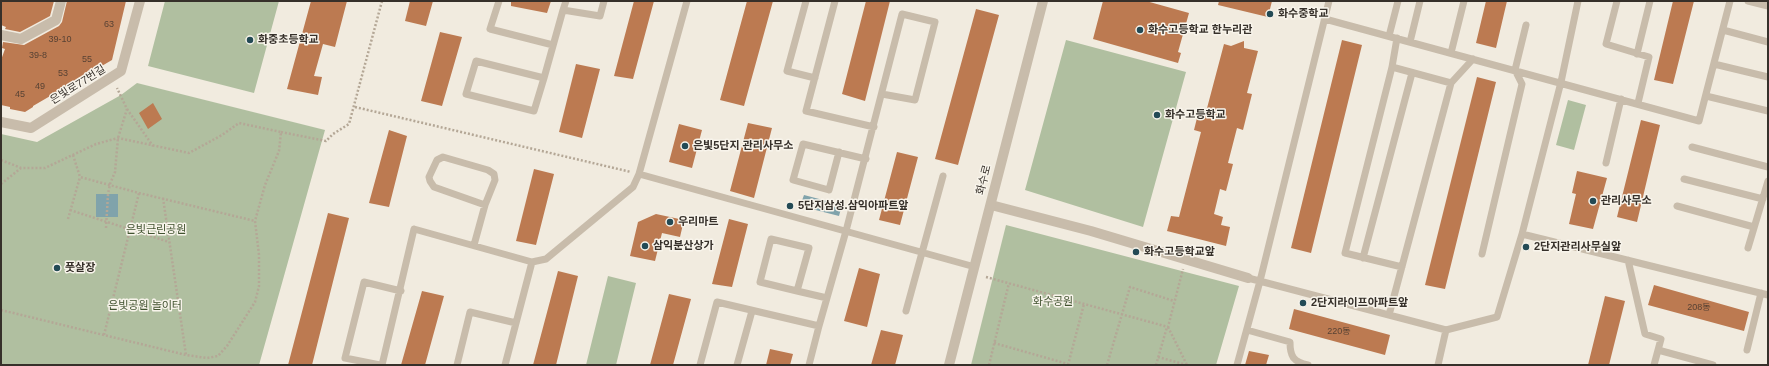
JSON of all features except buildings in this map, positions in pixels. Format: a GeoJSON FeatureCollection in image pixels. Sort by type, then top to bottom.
{"type":"FeatureCollection","features":[{"type":"Feature","properties":{"kind":"street"},"geometry":{"type":"LineString","coordinates":[[1,35],[21,39],[56,20],[61,1]]}},
{"type":"Feature","properties":{"kind":"street","name":"은빛로77번길"},"geometry":{"type":"LineString","coordinates":[[1,122],[31,128],[121,72],[140,1]]}},
{"type":"Feature","properties":{"kind":"street","name":"화수로"},"geometry":{"type":"LineString","coordinates":[[949,365],[1043,1]]}},
{"type":"Feature","properties":{"kind":"street"},"geometry":{"type":"LineString","coordinates":[[990,205],[1091,231],[1186,258],[1248,278]]}},
{"type":"Feature","properties":{"kind":"lane"},"geometry":{"type":"LineString","coordinates":[[498,1],[490,29],[553,45]]}},
{"type":"Feature","properties":{"kind":"lane"},"geometry":{"type":"LineString","coordinates":[[544,78],[476,61],[466,94],[534,110],[544,78],[566,1]]}},
{"type":"Feature","properties":{"kind":"lane"},"geometry":{"type":"LineString","coordinates":[[563,10],[600,16],[604,1]]}},
{"type":"Feature","properties":{"kind":"lane"},"geometry":{"type":"LineString","coordinates":[[401,291],[364,282],[345,358],[381,365],[401,291],[414,229],[532,262],[546,259],[633,187],[639,174],[687,1]]}},
{"type":"Feature","properties":{"kind":"lane"},"geometry":{"type":"LineString","coordinates":[[806,1],[787,71],[815,78]]}},
{"type":"Feature","properties":{"kind":"lane"},"geometry":{"type":"LineString","coordinates":[[835,1],[806,111],[874,127]]}},
{"type":"Feature","properties":{"kind":"lane"},"geometry":{"type":"LineString","coordinates":[[1237,365],[1260,281],[1329,1]]}},
{"type":"Feature","properties":{"kind":"lane"},"geometry":{"type":"LineString","coordinates":[[1398,1],[1393,37],[1392,67],[1345,253],[1402,267]]}},
{"type":"Feature","properties":{"kind":"lane"},"geometry":{"type":"LineString","coordinates":[[1410,42],[1420,1]]}},
{"type":"Feature","properties":{"kind":"lane"},"geometry":{"type":"LineString","coordinates":[[1450,53],[1464,1]]}},
{"type":"Feature","properties":{"kind":"lane"},"geometry":{"type":"LineString","coordinates":[[1248,278],[1446,330],[1497,317],[1522,234],[1561,82],[1578,1]]}},
{"type":"Feature","properties":{"kind":"lane"},"geometry":{"type":"LineString","coordinates":[[1617,1],[1606,44],[1649,57],[1638,103]]}},
{"type":"Feature","properties":{"kind":"lane"},"geometry":{"type":"LineString","coordinates":[[1637,54],[1650,1]]}},
{"type":"Feature","properties":{"kind":"lane"},"geometry":{"type":"LineString","coordinates":[[1325,19],[1561,82],[1699,121],[1730,1]]}},
{"type":"Feature","properties":{"kind":"lane"},"geometry":{"type":"LineString","coordinates":[[1748,1],[1768,6]]}},
{"type":"Feature","properties":{"kind":"lane"},"geometry":{"type":"LineString","coordinates":[[809,365],[866,159],[882,94],[902,14],[935,22],[915,100],[882,94]]}},
{"type":"Feature","properties":{"kind":"lane"},"geometry":{"type":"LineString","coordinates":[[1482,254],[1522,84],[1515,70],[1526,25]]}},
{"type":"Feature","properties":{"kind":"lane"},"geometry":{"type":"LineString","coordinates":[[1723,30],[1768,42]]}},
{"type":"Feature","properties":{"kind":"lane"},"geometry":{"type":"LineString","coordinates":[[1389,315],[1451,83],[1473,59]]}},
{"type":"Feature","properties":{"kind":"lane"},"geometry":{"type":"LineString","coordinates":[[1714,64],[1768,77]]}},
{"type":"Feature","properties":{"kind":"lane"},"geometry":{"type":"LineString","coordinates":[[1392,67],[1451,83]]}},
{"type":"Feature","properties":{"kind":"lane"},"geometry":{"type":"LineString","coordinates":[[1363,258],[1412,72]]}},
{"type":"Feature","properties":{"kind":"lane"},"geometry":{"type":"LineString","coordinates":[[1706,96],[1768,110]]}},
{"type":"Feature","properties":{"kind":"lane"},"geometry":{"type":"LineString","coordinates":[[1606,163],[1621,99]]}},
{"type":"Feature","properties":{"kind":"lane"},"geometry":{"type":"LineString","coordinates":[[839,152],[829,190],[793,180],[803,144],[839,152],[866,159]]}},
{"type":"Feature","properties":{"kind":"lane"},"geometry":{"type":"LineString","coordinates":[[1692,147],[1768,167]]}},
{"type":"Feature","properties":{"kind":"lane"},"geometry":{"type":"LineString","coordinates":[[474,245],[485,205],[495,180],[494,174],[488,170],[443,157],[437,160],[429,178],[434,187],[485,205]]}},
{"type":"Feature","properties":{"kind":"lane"},"geometry":{"type":"LineString","coordinates":[[639,174],[974,267]]}},
{"type":"Feature","properties":{"kind":"lane"},"geometry":{"type":"LineString","coordinates":[[906,311],[943,176]]}},
{"type":"Feature","properties":{"kind":"lane"},"geometry":{"type":"LineString","coordinates":[[1684,179],[1763,199]]}},
{"type":"Feature","properties":{"kind":"lane"},"geometry":{"type":"LineString","coordinates":[[1748,248],[1768,181]]}},
{"type":"Feature","properties":{"kind":"lane"},"geometry":{"type":"LineString","coordinates":[[1677,206],[1754,227]]}},
{"type":"Feature","properties":{"kind":"lane"},"geometry":{"type":"LineString","coordinates":[[1522,234],[1765,294],[1748,350]]}},
{"type":"Feature","properties":{"kind":"lane"},"geometry":{"type":"LineString","coordinates":[[797,291],[809,248],[771,239],[760,282],[797,291],[827,298]]}},
{"type":"Feature","properties":{"kind":"lane"},"geometry":{"type":"LineString","coordinates":[[1628,260],[1645,334],[1661,339],[1654,365]]}},
{"type":"Feature","properties":{"kind":"lane"},"geometry":{"type":"LineString","coordinates":[[505,365],[532,262]]}},
{"type":"Feature","properties":{"kind":"lane"},"geometry":{"type":"LineString","coordinates":[[700,365],[717,302],[819,326]]}},
{"type":"Feature","properties":{"kind":"lane"},"geometry":{"type":"LineString","coordinates":[[737,365],[752,311]]}},
{"type":"Feature","properties":{"kind":"lane"},"geometry":{"type":"LineString","coordinates":[[457,365],[470,312],[516,323]]}},
{"type":"Feature","properties":{"kind":"lane"},"geometry":{"type":"LineString","coordinates":[[1247,330],[1290,342],[1290,353],[1298,364],[1308,365]]}},
{"type":"Feature","properties":{"kind":"lane"},"geometry":{"type":"LineString","coordinates":[[1438,365],[1446,330]]}},
{"type":"Feature","properties":{"kind":"lane"},"geometry":{"type":"LineString","coordinates":[[1658,350],[1713,365]]}},
{"type":"Feature","properties":{"kind":"path"},"geometry":{"type":"LineString","coordinates":[[1,160],[21,168],[45,168],[96,144],[118,138],[189,154],[222,135],[238,123],[326,141],[333,134],[349,124],[355,107],[382,1]]}},
{"type":"Feature","properties":{"kind":"path"},"geometry":{"type":"LineString","coordinates":[[117,88],[127,109],[154,146]]}},
{"type":"Feature","properties":{"kind":"path"},"geometry":{"type":"LineString","coordinates":[[355,107],[639,174]]}},
{"type":"Feature","properties":{"kind":"path"},"geometry":{"type":"LineString","coordinates":[[106,228],[108,194],[115,172],[118,138],[127,109]]}},
{"type":"Feature","properties":{"kind":"path"},"geometry":{"type":"LineString","coordinates":[[1,310],[186,355],[207,358],[218,356],[227,346],[255,302],[259,286],[259,255],[256,220],[265,185],[279,151],[281,132]]}},
{"type":"Feature","properties":{"kind":"path"},"geometry":{"type":"LineString","coordinates":[[68,219],[80,177],[73,155]]}},
{"type":"Feature","properties":{"kind":"path"},"geometry":{"type":"LineString","coordinates":[[1,184],[21,168]]}},
{"type":"Feature","properties":{"kind":"path"},"geometry":{"type":"LineString","coordinates":[[80,177],[139,193],[256,220]]}},
{"type":"Feature","properties":{"kind":"path"},"geometry":{"type":"LineString","coordinates":[[104,335],[139,193]]}},
{"type":"Feature","properties":{"kind":"path"},"geometry":{"type":"LineString","coordinates":[[162,198],[186,355]]}},
{"type":"Feature","properties":{"kind":"path"},"geometry":{"type":"LineString","coordinates":[[70,210],[130,231],[169,242]]}},
{"type":"Feature","properties":{"kind":"path"},"geometry":{"type":"LineString","coordinates":[[1156,365],[1168,327],[1186,258]]}},
{"type":"Feature","properties":{"kind":"path"},"geometry":{"type":"LineString","coordinates":[[986,277],[1168,327],[1187,365]]}},
{"type":"Feature","properties":{"kind":"path"},"geometry":{"type":"LineString","coordinates":[[989,365],[1009,283]]}},
{"type":"Feature","properties":{"kind":"path"},"geometry":{"type":"LineString","coordinates":[[1107,365],[1130,287],[1174,301]]}},
{"type":"Feature","properties":{"kind":"path"},"geometry":{"type":"LineString","coordinates":[[994,343],[1068,364],[1084,304]]}},
{"type":"Feature","properties":{"kind":"path"},"geometry":{"type":"LineString","coordinates":[[1158,357],[1187,365]]}},
{"type":"Feature","properties":{"kind":"green space"},"geometry":{"type":"Polygon","coordinates":[[[165,1],[279,1],[254,93],[148,66],[165,1]]]}},
{"type":"Feature","properties":{"kind":"green space"},"geometry":{"type":"Polygon","coordinates":[[[1066,40],[1186,72],[1143,227],[1025,190],[1066,40]]]}},
{"type":"Feature","properties":{"kind":"green space","name":"은빛근린공원"},"geometry":{"type":"Polygon","coordinates":[[[137,83],[325,130],[259,365],[1,365],[1,134],[37,142],[121,95],[137,83]]]}},
{"type":"Feature","properties":{"kind":"green space"},"geometry":{"type":"Polygon","coordinates":[[[1568,100],[1586,105],[1574,150],[1556,145],[1568,100]]]}},
{"type":"Feature","properties":{"kind":"green space","name":"화수공원"},"geometry":{"type":"Polygon","coordinates":[[[1006,225],[1239,286],[1216,365],[971,365],[1006,225]]]}},
{"type":"Feature","properties":{"kind":"green space"},"geometry":{"type":"Polygon","coordinates":[[[608,276],[636,283],[616,365],[586,365],[608,276]]]}},
{"type":"Feature","properties":{"kind":"water"},"geometry":{"type":"Polygon","coordinates":[[[96,194],[118,194],[118,217],[96,217],[96,194]]]}},
{"type":"Feature","properties":{"kind":"water"},"geometry":{"type":"Polygon","coordinates":[[[804,195],[842,205],[839,216],[800,206],[804,195]]]}},
{"type":"Feature","properties":{"kind":"place","name":"화수중학교"},"geometry":{"type":"Point","coordinates":[1270,14]}},
{"type":"Feature","properties":{"kind":"place","name":"화수고등학교 한누리관"},"geometry":{"type":"Point","coordinates":[1140,30]}},
{"type":"Feature","properties":{"kind":"place","name":"화중초등학교"},"geometry":{"type":"Point","coordinates":[250,40]}},
{"type":"Feature","properties":{"kind":"place","name":"화수고등학교"},"geometry":{"type":"Point","coordinates":[1157,115]}},
{"type":"Feature","properties":{"kind":"place","name":"은빛5단지 관리사무소"},"geometry":{"type":"Point","coordinates":[685,146]}},
{"type":"Feature","properties":{"kind":"place","name":"관리사무소"},"geometry":{"type":"Point","coordinates":[1593,201]}},
{"type":"Feature","properties":{"kind":"place","name":"5단지삼성.삼익아파트앞"},"geometry":{"type":"Point","coordinates":[790,206]}},
{"type":"Feature","properties":{"kind":"place","name":"우리마트"},"geometry":{"type":"Point","coordinates":[670,222]}},
{"type":"Feature","properties":{"kind":"place","name":"삼익분산상가"},"geometry":{"type":"Point","coordinates":[645,246]}},
{"type":"Feature","properties":{"kind":"place","name":"2단지관리사무실앞"},"geometry":{"type":"Point","coordinates":[1526,247]}},
{"type":"Feature","properties":{"kind":"place","name":"화수고등학교앞"},"geometry":{"type":"Point","coordinates":[1136,252]}},
{"type":"Feature","properties":{"kind":"place","name":"풋살장"},"geometry":{"type":"Point","coordinates":[57,268]}},
{"type":"Feature","properties":{"kind":"place","name":"2단지라이프아파트앞"},"geometry":{"type":"Point","coordinates":[1303,303]}},
{"type":"Feature","properties":{"kind":"park label","name":"은빛공원 놀이터"},"geometry":{"type":"Point","coordinates":[145,306]}}]}
